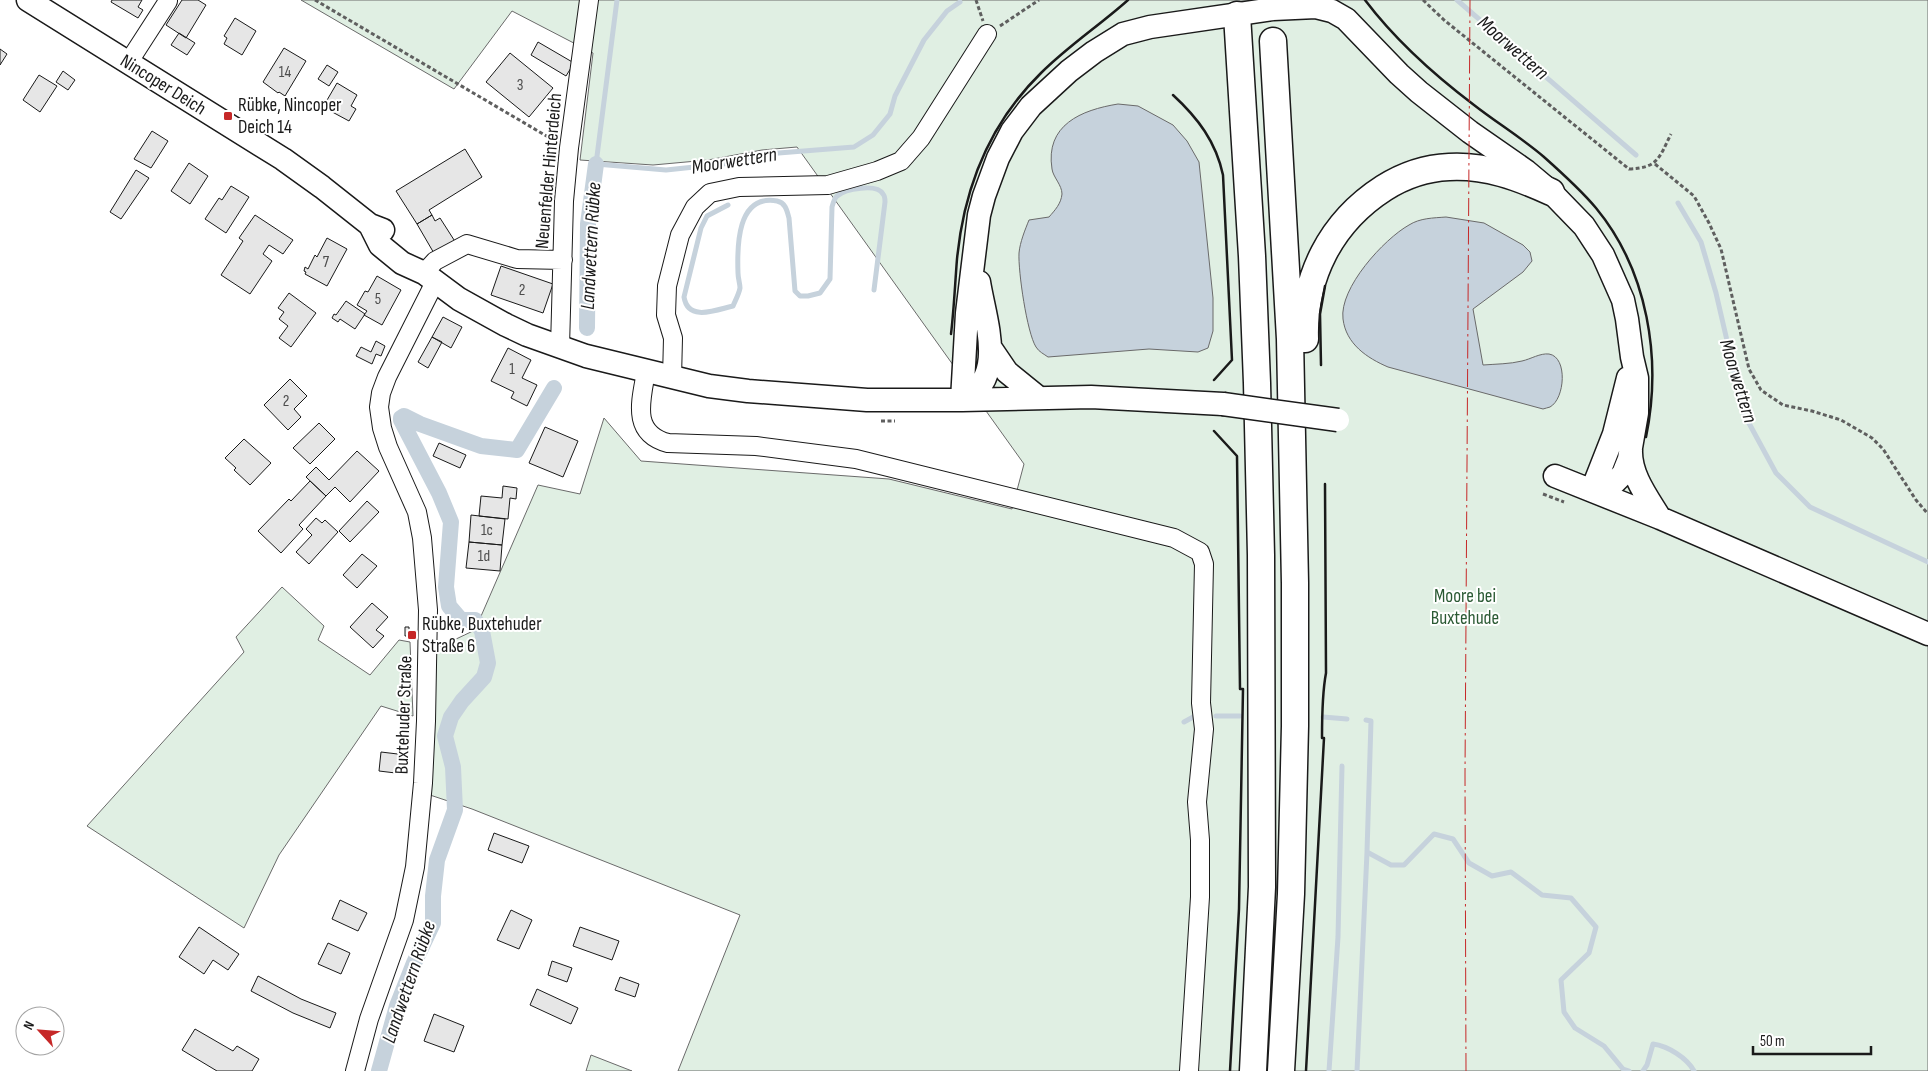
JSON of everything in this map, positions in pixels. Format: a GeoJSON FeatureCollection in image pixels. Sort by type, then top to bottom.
{"type":"FeatureCollection","features":[{"type":"Feature","properties":{"kind":"highway"},"geometry":{"type":"LineString","coordinates":[[1237,15],[1252,256],[1261,555],[1262,887],[1253,1071]]}},
{"type":"Feature","properties":{"kind":"highway"},"geometry":{"type":"LineString","coordinates":[[1273,41],[1290,339],[1302,715],[1308,769],[1291,894],[1281,1071]]}},
{"type":"Feature","properties":{"kind":"highway"},"geometry":{"type":"LineString","coordinates":[[1302,715],[1310,568],[1305,335],[1307,303],[1320,259],[1338,228],[1354,210],[1398,180],[1431,169],[1463,166],[1483,168],[1520,178],[1551,192]]}},
{"type":"Feature","properties":{"kind":"main road","name":"Nincoper Deich"},"geometry":{"type":"LineString","coordinates":[[28,0],[283,160],[322,187],[370,225],[380,245],[402,262],[430,277],[459,299],[506,325],[586,356],[708,386],[788,395],[867,400],[1091,397],[1223,404],[1338,420]]}},
{"type":"Feature","properties":{"kind":"main road"},"geometry":{"type":"LineString","coordinates":[[962,400],[968,312],[979,216],[998,158],[1020,119],[1048,90],[1094,52],[1124,34],[1150,27],[1307,6],[1337,13],[1353,25],[1387,62],[1419,92],[1470,132],[1526,171],[1551,192],[1584,226],[1595,241],[1623,300],[1638,393],[1631,454],[1635,471],[1644,492],[1660,518]]}},
{"type":"Feature","properties":{"kind":"main road"},"geometry":{"type":"LineString","coordinates":[[962,400],[978,388],[988,374],[991,360],[975,259]]}},
{"type":"Feature","properties":{"kind":"main road"},"geometry":{"type":"LineString","coordinates":[[990,347],[1007,372],[1039,398]]}},
{"type":"Feature","properties":{"kind":"main road"},"geometry":{"type":"LineString","coordinates":[[1592,490],[1614,434],[1632,357]]}},
{"type":"Feature","properties":{"kind":"main road"},"geometry":{"type":"LineString","coordinates":[[1592,490],[1612,485],[1618,480],[1626,467],[1632,446]]}},
{"type":"Feature","properties":{"kind":"main road"},"geometry":{"type":"LineString","coordinates":[[1554,476],[1720,543],[1928,634]]}},
{"type":"Feature","properties":{"kind":"street","name":"Neuenfelder Hinterdeich"},"geometry":{"type":"LineString","coordinates":[[560,347],[564,201],[568,148],[589,0]]}},
{"type":"Feature","properties":{"kind":"street"},"geometry":{"type":"LineString","coordinates":[[128,63],[168,1]]}},
{"type":"Feature","properties":{"kind":"street"},"geometry":{"type":"LineString","coordinates":[[672,378],[674,338],[666,315],[667,286],[680,235],[695,207],[710,193],[739,187],[828,185],[877,171],[901,161],[921,138],[988,34]]}},
{"type":"Feature","properties":{"kind":"street"},"geometry":{"type":"LineString","coordinates":[[430,277],[435,261],[467,244],[517,259],[563,260]]}},
{"type":"Feature","properties":{"kind":"street","name":"Buxtehuder Straße"},"geometry":{"type":"LineString","coordinates":[[355,1071],[369,1019],[404,920],[414,866],[423,784],[428,610],[422,538],[417,512],[388,447],[382,428],[379,407],[381,393],[387,376],[430,277]]}},
{"type":"Feature","properties":{"kind":"street"},"geometry":{"type":"LineString","coordinates":[[646,372],[641,400],[641,414],[648,434],[656,440],[668,443],[756,446],[856,458],[1174,538],[1200,552],[1204,564],[1201,704],[1204,729],[1197,802],[1200,840],[1200,897],[1189,1071]]}},
{"type":"Feature","properties":{"kind":"path"},"geometry":{"type":"LineString","coordinates":[[315,0],[568,148]]}},
{"type":"Feature","properties":{"kind":"path"},"geometry":{"type":"LineString","coordinates":[[988,34],[1039,0]]}},
{"type":"Feature","properties":{"kind":"path"},"geometry":{"type":"LineString","coordinates":[[1423,0],[1444,20],[1630,169],[1644,169],[1654,164],[1671,134]]}},
{"type":"Feature","properties":{"kind":"path"},"geometry":{"type":"LineString","coordinates":[[1654,164],[1694,196],[1721,249],[1749,369],[1761,390],[1783,405],[1841,420],[1872,438],[1883,450],[1916,500],[1928,514]]}},
{"type":"Feature","properties":{"kind":"green space","name":"Moore bei Buxtehude"},"geometry":{"type":"Polygon","coordinates":[[[301,0],[1928,0],[1928,1071],[678,1071],[740,915],[472,809],[427,794],[433,650],[475,630],[538,485],[580,494],[604,418],[641,461],[889,479],[1012,509],[1024,464],[797,147],[762,150],[708,160],[653,165],[580,160],[593,53],[512,11],[454,89],[301,0]]]}},
{"type":"Feature","properties":{"kind":"green space"},"geometry":{"type":"Polygon","coordinates":[[[282,587],[324,626],[318,640],[370,675],[399,640],[410,642],[413,716],[381,706],[279,855],[244,928],[87,826],[244,652],[236,637],[282,587]]]}},
{"type":"Feature","properties":{"kind":"green space"},"geometry":{"type":"Polygon","coordinates":[[[591,1055],[632,1071],[586,1071],[591,1055]]]}},
{"type":"Feature","properties":{"kind":"shaded area"},"geometry":{"type":"Polygon","coordinates":[[[1118,104],[1138,106],[1173,125],[1187,141],[1199,162],[1213,298],[1213,331],[1208,348],[1198,352],[1149,349],[1048,357],[1036,347],[1026,316],[1019,262],[1022,240],[1029,220],[1049,217],[1060,201],[1062,191],[1052,169],[1051,154],[1054,141],[1060,131],[1068,122],[1091,110],[1118,104]]]}},
{"type":"Feature","properties":{"kind":"shaded area"},"geometry":{"type":"Polygon","coordinates":[[[1446,217],[1484,223],[1523,245],[1530,252],[1532,261],[1523,272],[1473,309],[1483,365],[1517,362],[1546,354],[1555,357],[1559,362],[1562,370],[1561,388],[1555,403],[1550,407],[1543,409],[1388,367],[1365,354],[1348,336],[1343,319],[1344,307],[1348,293],[1365,266],[1388,241],[1409,225],[1431,218],[1446,217]]]}},
{"type":"Feature","properties":{"kind":"building"},"geometry":{"type":"Polygon","coordinates":[[[112,0],[142,0],[138,7],[143,10],[138,18],[111,2],[112,0]]]}},
{"type":"Feature","properties":{"kind":"building"},"geometry":{"type":"Polygon","coordinates":[[[182,0],[198,0],[206,5],[186,38],[166,25],[182,0]]]}},
{"type":"Feature","properties":{"kind":"building"},"geometry":{"type":"Polygon","coordinates":[[[235,18],[256,31],[242,55],[224,44],[227,38],[224,36],[235,18]]]}},
{"type":"Feature","properties":{"kind":"building"},"geometry":{"type":"Polygon","coordinates":[[[179,33],[195,43],[187,55],[171,45],[179,33]]]}},
{"type":"Feature","properties":{"kind":"building"},"geometry":{"type":"Polygon","coordinates":[[[538,42],[574,63],[566,76],[531,55],[538,42]]]}},
{"type":"Feature","properties":{"kind":"building"},"geometry":{"type":"Polygon","coordinates":[[[284,48],[306,61],[285,96],[263,82],[284,48]]]}},
{"type":"Feature","properties":{"kind":"building"},"geometry":{"type":"Polygon","coordinates":[[[0,49],[7,54],[0,65],[0,49]]]}},
{"type":"Feature","properties":{"kind":"building"},"geometry":{"type":"Polygon","coordinates":[[[510,53],[553,88],[529,117],[486,82],[510,53]]]}},
{"type":"Feature","properties":{"kind":"building"},"geometry":{"type":"Polygon","coordinates":[[[327,65],[338,72],[329,86],[318,79],[327,65]]]}},
{"type":"Feature","properties":{"kind":"building"},"geometry":{"type":"Polygon","coordinates":[[[63,71],[75,80],[68,90],[56,82],[63,71]]]}},
{"type":"Feature","properties":{"kind":"building"},"geometry":{"type":"Polygon","coordinates":[[[39,75],[57,86],[40,112],[23,100],[39,75]]]}},
{"type":"Feature","properties":{"kind":"building"},"geometry":{"type":"Polygon","coordinates":[[[337,83],[357,95],[351,106],[356,109],[349,121],[323,107],[337,83]]]}},
{"type":"Feature","properties":{"kind":"building"},"geometry":{"type":"Polygon","coordinates":[[[152,131],[168,141],[151,168],[134,159],[152,131]]]}},
{"type":"Feature","properties":{"kind":"building"},"geometry":{"type":"Polygon","coordinates":[[[465,149],[482,177],[429,210],[432,215],[417,224],[396,191],[465,149]]]}},
{"type":"Feature","properties":{"kind":"building"},"geometry":{"type":"Polygon","coordinates":[[[189,163],[208,176],[190,204],[171,191],[189,163]]]}},
{"type":"Feature","properties":{"kind":"building"},"geometry":{"type":"Polygon","coordinates":[[[136,170],[149,178],[121,219],[110,212],[136,170]]]}},
{"type":"Feature","properties":{"kind":"building"},"geometry":{"type":"Polygon","coordinates":[[[231,186],[249,197],[226,233],[205,219],[219,198],[222,200],[231,186]]]}},
{"type":"Feature","properties":{"kind":"building"},"geometry":{"type":"Polygon","coordinates":[[[255,215],[293,240],[283,254],[269,245],[263,254],[272,261],[250,294],[221,275],[243,241],[239,238],[255,215]]]}},
{"type":"Feature","properties":{"kind":"building"},"geometry":{"type":"Polygon","coordinates":[[[432,215],[435,221],[440,218],[456,243],[435,255],[417,224],[432,215]]]}},
{"type":"Feature","properties":{"kind":"building"},"geometry":{"type":"Polygon","coordinates":[[[327,238],[347,249],[327,286],[305,274],[306,272],[304,271],[305,267],[308,269],[315,255],[317,257],[327,238]]]}},
{"type":"Feature","properties":{"kind":"building"},"geometry":{"type":"Polygon","coordinates":[[[501,266],[553,284],[543,313],[491,295],[501,266]]]}},
{"type":"Feature","properties":{"kind":"building"},"geometry":{"type":"Polygon","coordinates":[[[377,276],[401,290],[382,325],[364,315],[367,311],[357,305],[365,291],[368,292],[377,276]]]}},
{"type":"Feature","properties":{"kind":"building"},"geometry":{"type":"Polygon","coordinates":[[[289,293],[316,313],[291,347],[279,338],[288,326],[279,319],[284,312],[278,308],[289,293]]]}},
{"type":"Feature","properties":{"kind":"building"},"geometry":{"type":"Polygon","coordinates":[[[346,301],[365,314],[355,329],[340,319],[338,322],[332,318],[346,301]]]}},
{"type":"Feature","properties":{"kind":"building"},"geometry":{"type":"Polygon","coordinates":[[[443,317],[462,327],[451,348],[432,337],[443,317]]]}},
{"type":"Feature","properties":{"kind":"building"},"geometry":{"type":"Polygon","coordinates":[[[432,337],[442,342],[428,368],[418,362],[432,337]]]}},
{"type":"Feature","properties":{"kind":"building"},"geometry":{"type":"Polygon","coordinates":[[[376,341],[385,346],[381,356],[376,354],[372,364],[356,356],[361,347],[371,352],[376,341]]]}},
{"type":"Feature","properties":{"kind":"building"},"geometry":{"type":"Polygon","coordinates":[[[508,348],[531,360],[522,378],[537,385],[527,406],[511,398],[514,392],[491,381],[508,348]]]}},
{"type":"Feature","properties":{"kind":"building"},"geometry":{"type":"Polygon","coordinates":[[[290,379],[307,396],[294,409],[301,417],[288,430],[264,405],[290,379]]]}},
{"type":"Feature","properties":{"kind":"building"},"geometry":{"type":"Polygon","coordinates":[[[319,423],[335,439],[310,464],[293,448],[319,423]]]}},
{"type":"Feature","properties":{"kind":"building"},"geometry":{"type":"Polygon","coordinates":[[[545,427],[578,441],[563,477],[529,463],[545,427]]]}},
{"type":"Feature","properties":{"kind":"building"},"geometry":{"type":"Polygon","coordinates":[[[244,439],[271,463],[250,485],[234,470],[236,468],[225,458],[244,439]]]}},
{"type":"Feature","properties":{"kind":"building"},"geometry":{"type":"Polygon","coordinates":[[[439,443],[466,455],[460,468],[433,456],[439,443]]]}},
{"type":"Feature","properties":{"kind":"building"},"geometry":{"type":"Polygon","coordinates":[[[357,451],[379,471],[350,502],[335,487],[326,496],[306,477],[316,467],[329,480],[357,451]]]}},
{"type":"Feature","properties":{"kind":"building"},"geometry":{"type":"Polygon","coordinates":[[[310,481],[326,496],[299,525],[303,529],[281,553],[258,531],[289,499],[291,501],[310,481]]]}},
{"type":"Feature","properties":{"kind":"building"},"geometry":{"type":"Polygon","coordinates":[[[503,486],[517,488],[516,499],[510,498],[508,519],[479,516],[481,496],[502,498],[503,486]]]}},
{"type":"Feature","properties":{"kind":"building"},"geometry":{"type":"Polygon","coordinates":[[[367,501],[379,512],[350,542],[339,531],[367,501]]]}},
{"type":"Feature","properties":{"kind":"building"},"geometry":{"type":"Polygon","coordinates":[[[471,515],[505,519],[502,545],[469,542],[471,515]]]}},
{"type":"Feature","properties":{"kind":"building"},"geometry":{"type":"Polygon","coordinates":[[[316,518],[322,523],[325,520],[338,532],[309,564],[296,552],[312,535],[306,529],[316,518]]]}},
{"type":"Feature","properties":{"kind":"building"},"geometry":{"type":"Polygon","coordinates":[[[469,542],[502,545],[500,571],[466,568],[469,542]]]}},
{"type":"Feature","properties":{"kind":"building"},"geometry":{"type":"Polygon","coordinates":[[[362,554],[377,566],[357,588],[343,575],[362,554]]]}},
{"type":"Feature","properties":{"kind":"building"},"geometry":{"type":"Polygon","coordinates":[[[372,603],[388,617],[376,630],[384,636],[373,648],[350,627],[372,603]]]}},
{"type":"Feature","properties":{"kind":"building"},"geometry":{"type":"Polygon","coordinates":[[[405,627],[409,627],[409,636],[405,636],[405,627]]]}},
{"type":"Feature","properties":{"kind":"building"},"geometry":{"type":"Polygon","coordinates":[[[381,752],[406,755],[404,774],[379,771],[381,752]]]}},
{"type":"Feature","properties":{"kind":"building"},"geometry":{"type":"Polygon","coordinates":[[[494,833],[529,846],[522,863],[488,850],[494,833]]]}},
{"type":"Feature","properties":{"kind":"building"},"geometry":{"type":"Polygon","coordinates":[[[340,900],[367,913],[358,931],[332,919],[340,900]]]}},
{"type":"Feature","properties":{"kind":"building"},"geometry":{"type":"Polygon","coordinates":[[[511,910],[532,920],[519,949],[497,940],[511,910]]]}},
{"type":"Feature","properties":{"kind":"building"},"geometry":{"type":"Polygon","coordinates":[[[199,927],[239,954],[228,970],[213,960],[204,974],[179,957],[199,927]]]}},
{"type":"Feature","properties":{"kind":"building"},"geometry":{"type":"Polygon","coordinates":[[[580,927],[619,941],[612,960],[573,946],[580,927]]]}},
{"type":"Feature","properties":{"kind":"building"},"geometry":{"type":"Polygon","coordinates":[[[328,943],[350,953],[341,974],[318,964],[328,943]]]}},
{"type":"Feature","properties":{"kind":"building"},"geometry":{"type":"Polygon","coordinates":[[[552,961],[572,968],[567,982],[548,975],[552,961]]]}},
{"type":"Feature","properties":{"kind":"building"},"geometry":{"type":"Polygon","coordinates":[[[258,976],[301,999],[336,1013],[330,1028],[293,1013],[251,991],[258,976]]]}},
{"type":"Feature","properties":{"kind":"building"},"geometry":{"type":"Polygon","coordinates":[[[620,977],[639,984],[635,997],[615,990],[620,977]]]}},
{"type":"Feature","properties":{"kind":"building"},"geometry":{"type":"Polygon","coordinates":[[[537,989],[578,1008],[571,1024],[530,1005],[537,989]]]}},
{"type":"Feature","properties":{"kind":"building"},"geometry":{"type":"Polygon","coordinates":[[[434,1014],[464,1026],[454,1052],[424,1041],[434,1014]]]}},
{"type":"Feature","properties":{"kind":"building"},"geometry":{"type":"Polygon","coordinates":[[[195,1029],[233,1051],[237,1046],[259,1059],[252,1071],[217,1071],[182,1050],[195,1029]]]}},
{"type":"Feature","properties":{"kind":"waterway","name":"Moorwettern"},"geometry":{"type":"LineString","coordinates":[[617,0],[596,164],[666,170],[723,164],[766,154],[854,147],[873,135],[890,114],[895,96],[924,40],[947,11],[960,2]]}},
{"type":"Feature","properties":{"kind":"waterway","name":"Moorwettern"},"geometry":{"type":"LineString","coordinates":[[1457,0],[1636,155]]}},
{"type":"Feature","properties":{"kind":"waterway","name":"Landwettern Rübke"},"geometry":{"type":"LineString","coordinates":[[587,328],[588,224],[596,164]]}},
{"type":"Feature","properties":{"kind":"waterway"},"geometry":{"type":"LineString","coordinates":[[728,205],[707,216],[701,228],[684,297],[691,310],[711,312],[733,306],[740,288],[738,249],[742,224],[754,206],[764,201],[780,202],[787,210],[795,291],[800,296],[820,293],[830,279],[832,207],[834,201],[841,193],[861,188],[880,191],[885,199],[874,290]]}},
{"type":"Feature","properties":{"kind":"waterway","name":"Moorwettern"},"geometry":{"type":"LineString","coordinates":[[1678,203],[1701,242],[1716,293],[1744,414],[1776,473],[1810,507],[1928,562]]}},
{"type":"Feature","properties":{"kind":"waterway","name":"Landwettern Rübke"},"geometry":{"type":"LineString","coordinates":[[379,1071],[397,1006],[414,963],[433,923],[433,896],[437,860],[455,810],[453,767],[445,736],[451,717],[462,701],[484,677],[488,663],[482,631],[475,620],[461,620],[449,606],[446,587],[451,522],[439,493],[401,418],[404,416],[420,424],[481,446],[517,450],[554,388]]}},
{"type":"Feature","properties":{"kind":"waterway"},"geometry":{"type":"LineString","coordinates":[[1184,722],[1195,716]]}},
{"type":"Feature","properties":{"kind":"waterway"},"geometry":{"type":"LineString","coordinates":[[1216,716],[1240,716]]}},
{"type":"Feature","properties":{"kind":"waterway"},"geometry":{"type":"LineString","coordinates":[[1323,717],[1347,719]]}},
{"type":"Feature","properties":{"kind":"waterway"},"geometry":{"type":"LineString","coordinates":[[1366,720],[1371,721],[1367,852]]}},
{"type":"Feature","properties":{"kind":"waterway"},"geometry":{"type":"LineString","coordinates":[[1329,1071],[1338,937],[1342,766]]}},
{"type":"Feature","properties":{"kind":"waterway"},"geometry":{"type":"LineString","coordinates":[[1357,1071],[1367,852],[1391,865],[1404,865],[1434,834],[1453,839],[1469,863],[1492,876],[1511,872],[1542,895],[1571,898],[1596,927],[1589,953],[1561,980],[1564,1012],[1575,1028],[1604,1046],[1623,1069],[1629,1071]]}},
{"type":"Feature","properties":{"kind":"waterway"},"geometry":{"type":"LineString","coordinates":[[1643,1071],[1647,1065],[1653,1044],[1665,1047],[1676,1053],[1694,1071]]}},
{"type":"Feature","properties":{"kind":"wall"},"geometry":{"type":"LineString","coordinates":[[951,334],[957,259],[966,207],[973,182],[994,135],[1007,113],[1041,73],[1128,0]]}},
{"type":"Feature","properties":{"kind":"wall"},"geometry":{"type":"LineString","coordinates":[[1365,0],[1402,43],[1430,69],[1474,105],[1536,150],[1564,175],[1584,194],[1614,233],[1628,259],[1639,288],[1651,347],[1651,407],[1646,437]]}},
{"type":"Feature","properties":{"kind":"wall"},"geometry":{"type":"LineString","coordinates":[[1173,95],[1205,131],[1216,152],[1223,175],[1232,360],[1214,380]]}},
{"type":"Feature","properties":{"kind":"wall"},"geometry":{"type":"LineString","coordinates":[[1321,365],[1320,314],[1325,286]]}},
{"type":"Feature","properties":{"kind":"wall"},"geometry":{"type":"LineString","coordinates":[[1214,431],[1237,456],[1240,689],[1243,689],[1239,909],[1230,1071]]}},
{"type":"Feature","properties":{"kind":"wall"},"geometry":{"type":"LineString","coordinates":[[1306,1071],[1324,738],[1322,738],[1322,730],[1326,673],[1325,484]]}},
{"type":"Feature","properties":{"kind":"power"},"geometry":{"type":"LineString","coordinates":[[1466,1071],[1465,774],[1470,0]]}},
{"type":"Feature","properties":{"kind":"place","name":"Rübke, Nincoper Deich 14"},"geometry":{"type":"Point","coordinates":[228,116]}},
{"type":"Feature","properties":{"kind":"place","name":"Rübke, Buxtehuder Straße 6"},"geometry":{"type":"Point","coordinates":[412,635]}}]}
